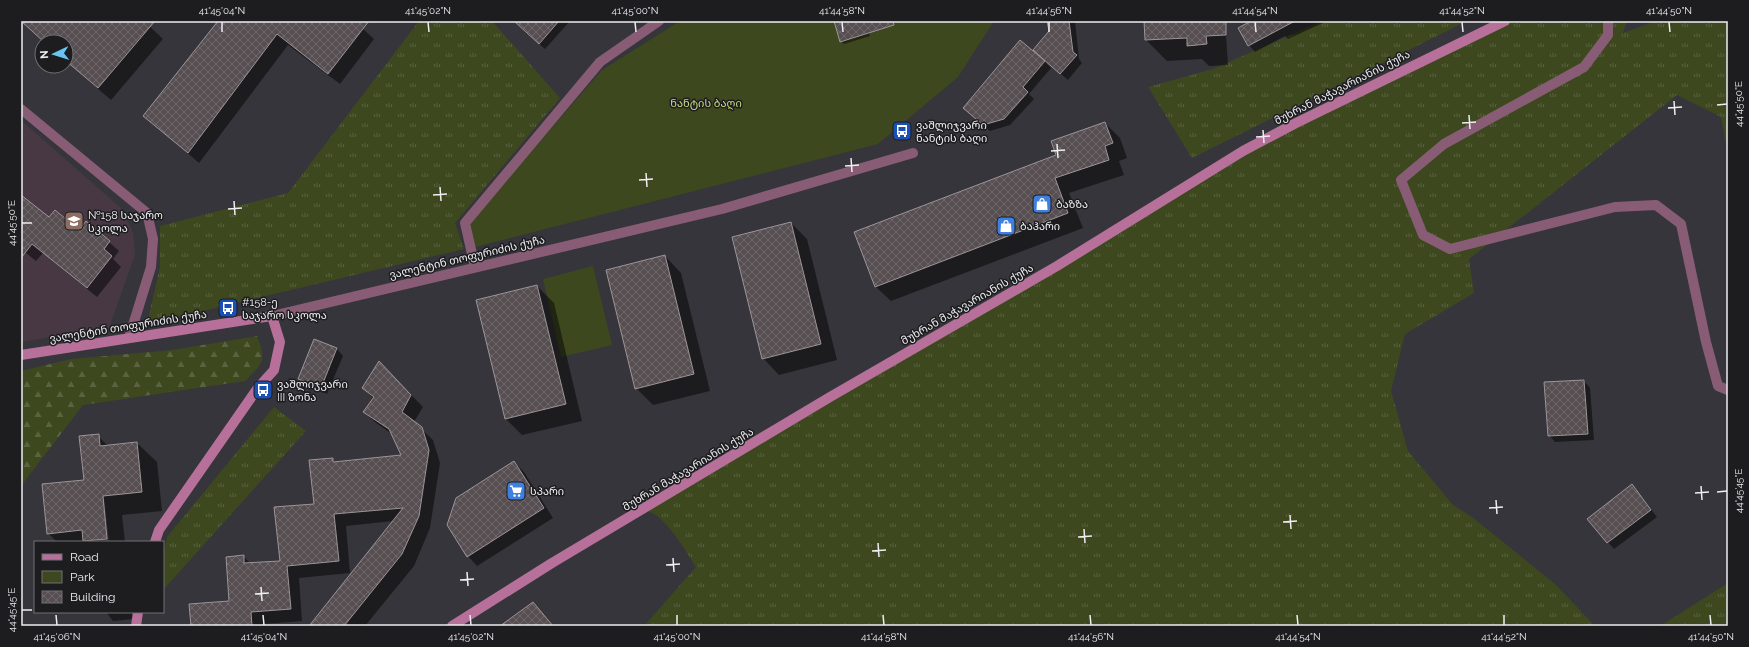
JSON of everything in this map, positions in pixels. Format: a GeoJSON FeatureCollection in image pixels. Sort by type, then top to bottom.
{"type":"FeatureCollection","features":[{"type":"Feature","properties":{"kind":"main road","name":"მუხრან მაჭავარიანის ქუჩა"},"geometry":{"type":"LineString","coordinates":[[452,626],[552,563],[830,397],[1057,266],[1243,151],[1317,112],[1505,21]]}},
{"type":"Feature","properties":{"kind":"main road","name":"ვალენტინ თოფურიძის ქუჩა"},"geometry":{"type":"LineString","coordinates":[[21,355],[272,316]]}},
{"type":"Feature","properties":{"kind":"main road"},"geometry":{"type":"LineString","coordinates":[[156,541],[164,524],[257,389],[274,370],[280,342],[272,316]]}},
{"type":"Feature","properties":{"kind":"main road"},"geometry":{"type":"LineString","coordinates":[[136,626],[138,613]]}},
{"type":"Feature","properties":{"kind":"street"},"geometry":{"type":"LineString","coordinates":[[475,267],[465,223],[600,62],[659,21]]}},
{"type":"Feature","properties":{"kind":"street"},"geometry":{"type":"LineString","coordinates":[[1608,21],[1608,35],[1584,67],[1444,144],[1401,180],[1423,235],[1450,249],[1615,207],[1656,205],[1681,224],[1706,342],[1718,386],[1728,390]]}},
{"type":"Feature","properties":{"kind":"street"},"geometry":{"type":"LineString","coordinates":[[21,109],[147,213],[154,239],[151,268],[129,338]]}},
{"type":"Feature","properties":{"kind":"street","name":"ვალენტინ თოფურიძის ქუჩა"},"geometry":{"type":"LineString","coordinates":[[272,316],[722,210],[913,153]]}},
{"type":"Feature","properties":{"kind":"shaded area","name":"№158 საჯარო სკოლა"},"geometry":{"type":"Polygon","coordinates":[[[21,120],[122,209],[133,233],[135,255],[109,328],[21,342],[21,120]]]}},
{"type":"Feature","properties":{"kind":"green space"},"geometry":{"type":"Polygon","coordinates":[[[419,21],[492,21],[560,98],[455,223],[464,249],[147,324],[160,267],[160,226],[288,193],[419,21]]]}},
{"type":"Feature","properties":{"kind":"green space","name":"ნანტის ბაღი"},"geometry":{"type":"Polygon","coordinates":[[[680,21],[994,21],[958,77],[878,144],[475,247],[470,222],[602,70],[680,21]]]}},
{"type":"Feature","properties":{"kind":"green space"},"geometry":{"type":"Polygon","coordinates":[[[1322,21],[1467,21],[1192,158],[1148,87],[1213,69],[1322,21]]]}},
{"type":"Feature","properties":{"kind":"green space"},"geometry":{"type":"Polygon","coordinates":[[[1505,21],[1627,21],[1623,33],[1656,21],[1728,21],[1728,154],[1721,117],[1677,95],[1469,259],[1474,293],[1405,334],[1391,391],[1408,451],[1453,505],[1472,517],[1555,584],[1595,626],[644,626],[696,567],[676,536],[663,521],[650,512],[638,512],[1191,182],[1505,21]]]}},
{"type":"Feature","properties":{"kind":"green space"},"geometry":{"type":"Polygon","coordinates":[[[593,266],[612,345],[561,357],[543,279],[593,266]]]}},
{"type":"Feature","properties":{"kind":"green space"},"geometry":{"type":"Polygon","coordinates":[[[257,336],[262,351],[262,361],[256,370],[245,381],[83,405],[21,486],[21,371],[71,359],[172,350],[257,336]]]}},
{"type":"Feature","properties":{"kind":"green space"},"geometry":{"type":"Polygon","coordinates":[[[274,407],[306,431],[164,589],[164,552],[167,537],[274,407]]]}},
{"type":"Feature","properties":{"kind":"green space"},"geometry":{"type":"Polygon","coordinates":[[[1728,583],[1728,626],[1660,626],[1728,583]]]}},
{"type":"Feature","properties":{"kind":"building"},"geometry":{"type":"Polygon","coordinates":[[[21,21],[155,21],[98,88],[74,68],[74,34],[35,34],[21,21]]]}},
{"type":"Feature","properties":{"kind":"building"},"geometry":{"type":"Polygon","coordinates":[[[218,21],[369,21],[328,74],[277,34],[188,153],[143,116],[218,21]]]}},
{"type":"Feature","properties":{"kind":"building"},"geometry":{"type":"Polygon","coordinates":[[[514,21],[559,21],[539,44],[514,21]]]}},
{"type":"Feature","properties":{"kind":"building"},"geometry":{"type":"Polygon","coordinates":[[[834,21],[893,21],[894,25],[840,42],[834,21]]]}},
{"type":"Feature","properties":{"kind":"building"},"geometry":{"type":"Polygon","coordinates":[[[1047,21],[1069,21],[1073,52],[1077,55],[1060,74],[1033,50],[1049,31],[1047,21]]]}},
{"type":"Feature","properties":{"kind":"building"},"geometry":{"type":"Polygon","coordinates":[[[1144,21],[1226,21],[1226,35],[1206,36],[1207,44],[1187,46],[1187,38],[1145,40],[1144,21]]]}},
{"type":"Feature","properties":{"kind":"building"},"geometry":{"type":"Polygon","coordinates":[[[1251,21],[1295,21],[1248,46],[1238,28],[1251,21]]]}},
{"type":"Feature","properties":{"kind":"building"},"geometry":{"type":"Polygon","coordinates":[[[1020,40],[1045,61],[1023,87],[1028,92],[1004,119],[983,125],[963,108],[1020,40]]]}},
{"type":"Feature","properties":{"kind":"building"},"geometry":{"type":"Polygon","coordinates":[[[1105,122],[1113,143],[1105,146],[1109,160],[1055,178],[1068,213],[875,287],[854,232],[1056,155],[1051,141],[1105,122]]]}},
{"type":"Feature","properties":{"kind":"building"},"geometry":{"type":"Polygon","coordinates":[[[21,195],[49,217],[55,210],[79,230],[86,221],[110,241],[104,249],[112,256],[87,288],[32,244],[21,258],[21,195]]]}},
{"type":"Feature","properties":{"kind":"building"},"geometry":{"type":"Polygon","coordinates":[[[791,222],[821,344],[762,359],[732,237],[791,222]]]}},
{"type":"Feature","properties":{"kind":"building"},"geometry":{"type":"Polygon","coordinates":[[[665,255],[694,374],[635,389],[606,270],[665,255]]]}},
{"type":"Feature","properties":{"kind":"building"},"geometry":{"type":"Polygon","coordinates":[[[537,285],[566,404],[505,419],[476,300],[537,285]]]}},
{"type":"Feature","properties":{"kind":"building"},"geometry":{"type":"Polygon","coordinates":[[[314,339],[337,348],[321,388],[298,379],[314,339]]]}},
{"type":"Feature","properties":{"kind":"building"},"geometry":{"type":"Polygon","coordinates":[[[379,361],[411,395],[402,412],[422,427],[429,450],[419,516],[402,554],[344,626],[309,626],[403,508],[334,514],[339,561],[287,566],[291,609],[251,612],[252,626],[191,626],[189,604],[229,601],[226,557],[244,555],[244,563],[280,561],[274,507],[314,504],[309,460],[333,458],[333,462],[401,455],[389,429],[363,412],[374,397],[362,388],[379,361]]]}},
{"type":"Feature","properties":{"kind":"building"},"geometry":{"type":"Polygon","coordinates":[[[1584,380],[1588,434],[1548,436],[1544,382],[1584,380]]]}},
{"type":"Feature","properties":{"kind":"building"},"geometry":{"type":"Polygon","coordinates":[[[99,434],[100,446],[137,442],[142,492],[103,496],[107,539],[83,541],[82,530],[47,534],[42,484],[84,480],[79,436],[99,434]]]}},
{"type":"Feature","properties":{"kind":"building"},"geometry":{"type":"Polygon","coordinates":[[[514,461],[544,508],[467,557],[447,525],[456,498],[514,461]]]}},
{"type":"Feature","properties":{"kind":"building"},"geometry":{"type":"Polygon","coordinates":[[[1632,484],[1651,510],[1607,543],[1587,519],[1632,484]]]}},
{"type":"Feature","properties":{"kind":"building"},"geometry":{"type":"Polygon","coordinates":[[[533,602],[553,626],[500,626],[533,602]]]}},
{"type":"Feature","properties":{"kind":"place","name":"ვაშლიჯვარი ნანტის ბაღი"},"geometry":{"type":"Point","coordinates":[902,131]}},
{"type":"Feature","properties":{"kind":"place","name":"ბაზზა"},"geometry":{"type":"Point","coordinates":[1042,204]}},
{"type":"Feature","properties":{"kind":"place","name":"№158 საჯარო სკოლა"},"geometry":{"type":"Point","coordinates":[74,221]}},
{"type":"Feature","properties":{"kind":"place","name":"ბაჰარი"},"geometry":{"type":"Point","coordinates":[1006,226]}},
{"type":"Feature","properties":{"kind":"place","name":"#158-ე საჯარო სკოლა"},"geometry":{"type":"Point","coordinates":[228,308]}},
{"type":"Feature","properties":{"kind":"place","name":"ვაშლიჯვარი III ზონა"},"geometry":{"type":"Point","coordinates":[263,390]}},
{"type":"Feature","properties":{"kind":"place","name":"სპარი"},"geometry":{"type":"Point","coordinates":[516,491]}}]}
